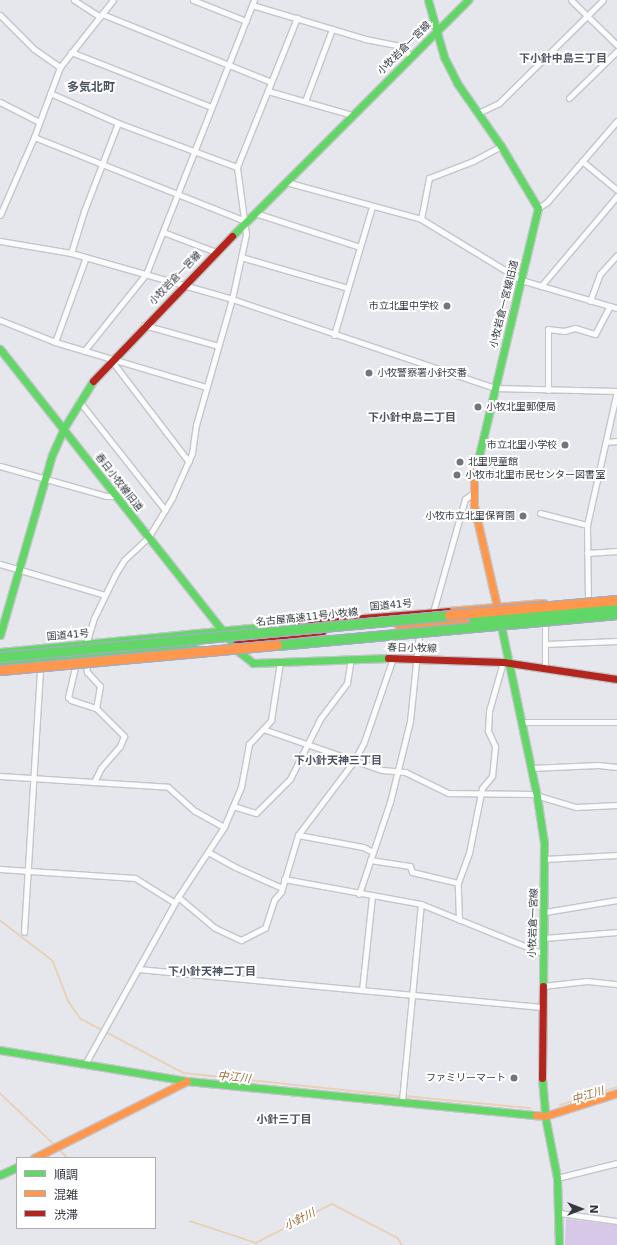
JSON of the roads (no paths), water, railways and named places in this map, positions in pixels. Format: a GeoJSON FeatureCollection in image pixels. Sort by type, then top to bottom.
{"type":"FeatureCollection","features":[{"type":"Feature","properties":{"kind":"main road"},"geometry":{"type":"LineString","coordinates":[[428,0],[444,57],[478,113],[501,146],[538,208]]}},
{"type":"Feature","properties":{"kind":"main road","name":"小牧岩倉一宮線"},"geometry":{"type":"LineString","coordinates":[[0,635],[45,479],[64,428],[79,401],[111,360],[144,325],[468,0]]}},
{"type":"Feature","properties":{"kind":"main road","name":"小牧岩倉一宮線旧道"},"geometry":{"type":"LineString","coordinates":[[497,606],[473,493],[474,474],[538,208]]}},
{"type":"Feature","properties":{"kind":"main road","name":"春日小牧線旧道"},"geometry":{"type":"LineString","coordinates":[[0,349],[64,428],[148,538],[221,629]]}},
{"type":"Feature","properties":{"kind":"main road","name":"国道41号"},"geometry":{"type":"LineString","coordinates":[[0,652],[86,645],[221,629],[497,606],[617,599]]}},
{"type":"Feature","properties":{"kind":"main road","name":"名古屋高速11号小牧線"},"geometry":{"type":"LineString","coordinates":[[0,657],[617,599]]}},
{"type":"Feature","properties":{"kind":"main road","name":"小牧岩倉一宮線"},"geometry":{"type":"LineString","coordinates":[[497,606],[506,662],[537,797],[545,859],[544,954],[540,1062],[545,1116],[557,1178],[559,1245]]}},
{"type":"Feature","properties":{"kind":"main road"},"geometry":{"type":"LineString","coordinates":[[230,636],[237,640],[617,606]]}},
{"type":"Feature","properties":{"kind":"main road"},"geometry":{"type":"LineString","coordinates":[[0,671],[201,651],[617,614]]}},
{"type":"Feature","properties":{"kind":"main road"},"geometry":{"type":"LineString","coordinates":[[0,671],[75,667],[419,634],[617,618]]}},
{"type":"Feature","properties":{"kind":"main road","name":"春日小牧線"},"geometry":{"type":"LineString","coordinates":[[221,629],[238,652],[253,663],[393,658],[506,662],[617,680]]}},
{"type":"Feature","properties":{"kind":"main road"},"geometry":{"type":"LineString","coordinates":[[0,664],[192,647],[201,651]]}},
{"type":"Feature","properties":{"kind":"main road"},"geometry":{"type":"LineString","coordinates":[[0,1050],[187,1082],[402,1097],[545,1116],[617,1093]]}},
{"type":"Feature","properties":{"kind":"main road"},"geometry":{"type":"LineString","coordinates":[[36,1157],[187,1082]]}},
{"type":"Feature","properties":{"kind":"main road"},"geometry":{"type":"LineString","coordinates":[[0,1175],[16,1167]]}},
{"type":"Feature","properties":{"kind":"street"},"geometry":{"type":"LineString","coordinates":[[74,0],[101,15],[271,82]]}},
{"type":"Feature","properties":{"kind":"street"},"geometry":{"type":"LineString","coordinates":[[0,215],[34,136],[60,67],[113,0]]}},
{"type":"Feature","properties":{"kind":"street"},"geometry":{"type":"LineString","coordinates":[[193,0],[246,21]]}},
{"type":"Feature","properties":{"kind":"street"},"geometry":{"type":"LineString","coordinates":[[571,0],[617,45]]}},
{"type":"Feature","properties":{"kind":"street"},"geometry":{"type":"LineString","coordinates":[[478,113],[499,103],[603,0]]}},
{"type":"Feature","properties":{"kind":"street"},"geometry":{"type":"LineString","coordinates":[[84,351],[146,274],[253,2],[332,29],[400,46],[411,56]]}},
{"type":"Feature","properties":{"kind":"street"},"geometry":{"type":"LineString","coordinates":[[0,15],[34,49],[60,67]]}},
{"type":"Feature","properties":{"kind":"street"},"geometry":{"type":"LineString","coordinates":[[86,645],[87,636],[105,595],[124,560],[148,538],[165,510],[189,462],[206,386],[232,299],[242,257],[246,222],[237,167],[297,18]]}},
{"type":"Feature","properties":{"kind":"street"},"geometry":{"type":"LineString","coordinates":[[305,101],[332,29]]}},
{"type":"Feature","properties":{"kind":"street"},"geometry":{"type":"LineString","coordinates":[[569,98],[617,51]]}},
{"type":"Feature","properties":{"kind":"street"},"geometry":{"type":"LineString","coordinates":[[71,52],[211,107]]}},
{"type":"Feature","properties":{"kind":"street"},"geometry":{"type":"LineString","coordinates":[[268,91],[352,115]]}},
{"type":"Feature","properties":{"kind":"street"},"geometry":{"type":"LineString","coordinates":[[50,94],[118,123],[237,167]]}},
{"type":"Feature","properties":{"kind":"street"},"geometry":{"type":"LineString","coordinates":[[0,102],[39,122]]}},
{"type":"Feature","properties":{"kind":"street"},"geometry":{"type":"LineString","coordinates":[[538,208],[547,202],[617,120]]}},
{"type":"Feature","properties":{"kind":"street"},"geometry":{"type":"LineString","coordinates":[[71,254],[102,164],[118,123]]}},
{"type":"Feature","properties":{"kind":"street"},"geometry":{"type":"LineString","coordinates":[[34,136],[178,193],[246,222]]}},
{"type":"Feature","properties":{"kind":"street"},"geometry":{"type":"LineString","coordinates":[[421,219],[429,178],[474,161],[501,146]]}},
{"type":"Feature","properties":{"kind":"street"},"geometry":{"type":"LineString","coordinates":[[582,161],[617,190]]}},
{"type":"Feature","properties":{"kind":"street"},"geometry":{"type":"LineString","coordinates":[[286,182],[372,207],[421,219],[521,280],[617,308]]}},
{"type":"Feature","properties":{"kind":"street"},"geometry":{"type":"LineString","coordinates":[[541,286],[617,196]]}},
{"type":"Feature","properties":{"kind":"street"},"geometry":{"type":"LineString","coordinates":[[334,335],[372,207]]}},
{"type":"Feature","properties":{"kind":"street"},"geometry":{"type":"LineString","coordinates":[[255,213],[360,247]]}},
{"type":"Feature","properties":{"kind":"street"},"geometry":{"type":"LineString","coordinates":[[163,232],[216,252]]}},
{"type":"Feature","properties":{"kind":"street"},"geometry":{"type":"LineString","coordinates":[[0,241],[86,257],[184,284],[495,388],[617,391],[587,525],[588,600]]}},
{"type":"Feature","properties":{"kind":"street"},"geometry":{"type":"LineString","coordinates":[[590,301],[600,274],[617,255]]}},
{"type":"Feature","properties":{"kind":"street"},"geometry":{"type":"LineString","coordinates":[[55,342],[86,257]]}},
{"type":"Feature","properties":{"kind":"street"},"geometry":{"type":"LineString","coordinates":[[242,257],[348,288]]}},
{"type":"Feature","properties":{"kind":"street"},"geometry":{"type":"LineString","coordinates":[[548,390],[548,329],[564,331],[575,328],[594,334],[610,306]]}},
{"type":"Feature","properties":{"kind":"street"},"geometry":{"type":"LineString","coordinates":[[0,320],[55,342],[111,360],[206,386]]}},
{"type":"Feature","properties":{"kind":"street"},"geometry":{"type":"LineString","coordinates":[[144,325],[218,346]]}},
{"type":"Feature","properties":{"kind":"street"},"geometry":{"type":"LineString","coordinates":[[111,360],[189,462]]}},
{"type":"Feature","properties":{"kind":"street"},"geometry":{"type":"LineString","coordinates":[[79,401],[165,510]]}},
{"type":"Feature","properties":{"kind":"street"},"geometry":{"type":"LineString","coordinates":[[606,442],[617,441]]}},
{"type":"Feature","properties":{"kind":"street"},"geometry":{"type":"LineString","coordinates":[[0,466],[106,496],[116,496]]}},
{"type":"Feature","properties":{"kind":"street"},"geometry":{"type":"LineString","coordinates":[[433,612],[464,499],[473,493]]}},
{"type":"Feature","properties":{"kind":"street"},"geometry":{"type":"LineString","coordinates":[[540,513],[587,525]]}},
{"type":"Feature","properties":{"kind":"street"},"geometry":{"type":"LineString","coordinates":[[587,553],[617,551]]}},
{"type":"Feature","properties":{"kind":"street"},"geometry":{"type":"LineString","coordinates":[[0,564],[105,595]]}},
{"type":"Feature","properties":{"kind":"street"},"geometry":{"type":"LineString","coordinates":[[545,624],[545,668]]}},
{"type":"Feature","properties":{"kind":"street"},"geometry":{"type":"LineString","coordinates":[[359,894],[390,802],[413,703],[415,659],[419,634]]}},
{"type":"Feature","properties":{"kind":"street"},"geometry":{"type":"LineString","coordinates":[[545,644],[617,641]]}},
{"type":"Feature","properties":{"kind":"street"},"geometry":{"type":"LineString","coordinates":[[178,897],[215,928],[241,940],[264,928],[274,900],[282,888],[298,835],[303,825],[312,820],[354,761],[364,742],[393,658]]}},
{"type":"Feature","properties":{"kind":"street"},"geometry":{"type":"LineString","coordinates":[[233,806],[256,813],[264,807],[272,794],[290,779],[320,719],[347,683],[352,659]]}},
{"type":"Feature","properties":{"kind":"street"},"geometry":{"type":"LineString","coordinates":[[84,1064],[178,897],[224,826],[241,787],[249,744],[271,720],[280,662]]}},
{"type":"Feature","properties":{"kind":"street"},"geometry":{"type":"LineString","coordinates":[[459,920],[458,883],[469,853],[482,788],[492,776],[495,746],[488,731],[489,711],[506,662]]}},
{"type":"Feature","properties":{"kind":"street"},"geometry":{"type":"LineString","coordinates":[[86,666],[87,672],[100,686],[96,708]]}},
{"type":"Feature","properties":{"kind":"street"},"geometry":{"type":"LineString","coordinates":[[75,667],[68,697],[71,700],[96,708],[124,736],[120,746],[101,768],[94,782]]}},
{"type":"Feature","properties":{"kind":"street"},"geometry":{"type":"LineString","coordinates":[[24,932],[40,670]]}},
{"type":"Feature","properties":{"kind":"street"},"geometry":{"type":"LineString","coordinates":[[521,722],[617,722]]}},
{"type":"Feature","properties":{"kind":"street"},"geometry":{"type":"LineString","coordinates":[[263,729],[307,743],[354,761],[396,773],[405,772],[448,794],[532,794],[537,797],[576,807],[617,805]]}},
{"type":"Feature","properties":{"kind":"street"},"geometry":{"type":"LineString","coordinates":[[531,768],[598,765],[617,767]]}},
{"type":"Feature","properties":{"kind":"street"},"geometry":{"type":"LineString","coordinates":[[0,776],[168,787],[195,811],[224,826]]}},
{"type":"Feature","properties":{"kind":"street"},"geometry":{"type":"LineString","coordinates":[[298,835],[363,847],[373,852]]}},
{"type":"Feature","properties":{"kind":"street"},"geometry":{"type":"LineString","coordinates":[[208,852],[235,867],[282,888]]}},
{"type":"Feature","properties":{"kind":"street"},"geometry":{"type":"LineString","coordinates":[[545,859],[617,855]]}},
{"type":"Feature","properties":{"kind":"street"},"geometry":{"type":"LineString","coordinates":[[370,860],[410,866],[412,872],[458,883]]}},
{"type":"Feature","properties":{"kind":"street"},"geometry":{"type":"LineString","coordinates":[[0,869],[135,878],[175,903]]}},
{"type":"Feature","properties":{"kind":"street"},"geometry":{"type":"LineString","coordinates":[[284,880],[421,904],[544,954]]}},
{"type":"Feature","properties":{"kind":"street"},"geometry":{"type":"LineString","coordinates":[[362,990],[372,896]]}},
{"type":"Feature","properties":{"kind":"street"},"geometry":{"type":"LineString","coordinates":[[545,912],[617,900]]}},
{"type":"Feature","properties":{"kind":"street"},"geometry":{"type":"LineString","coordinates":[[402,1097],[421,904]]}},
{"type":"Feature","properties":{"kind":"street"},"geometry":{"type":"LineString","coordinates":[[544,938],[617,932]]}},
{"type":"Feature","properties":{"kind":"street"},"geometry":{"type":"LineString","coordinates":[[138,969],[541,1007]]}},
{"type":"Feature","properties":{"kind":"street"},"geometry":{"type":"LineString","coordinates":[[543,986],[587,981],[617,984]]}},
{"type":"Feature","properties":{"kind":"street"},"geometry":{"type":"LineString","coordinates":[[557,1178],[617,1163]]}},
{"type":"Feature","properties":{"kind":"street"},"geometry":{"type":"LineString","coordinates":[[559,1213],[617,1221]]}},
{"type":"Feature","properties":{"kind":"waterway","name":"中江川"},"geometry":{"type":"LineString","coordinates":[[0,920],[53,961],[69,1002],[81,1019],[184,1073],[401,1096]]}},
{"type":"Feature","properties":{"kind":"waterway","name":"中江川"},"geometry":{"type":"LineString","coordinates":[[560,1105],[617,1087]]}},
{"type":"Feature","properties":{"kind":"waterway","name":"小針川"},"geometry":{"type":"LineString","coordinates":[[0,1093],[54,1144]]}},
{"type":"Feature","properties":{"kind":"waterway","name":"中江川"},"geometry":{"type":"LineString","coordinates":[[405,1096],[530,1108]]}},
{"type":"Feature","properties":{"kind":"waterway","name":"小針川"},"geometry":{"type":"LineString","coordinates":[[58,1148],[67,1157]]}},
{"type":"Feature","properties":{"kind":"waterway","name":"小針川"},"geometry":{"type":"LineString","coordinates":[[190,1221],[256,1243],[332,1204],[398,1238],[402,1245]]}},
{"type":"Feature","properties":{"kind":"place","name":"市立北里中学校"},"geometry":{"type":"Point","coordinates":[447,306]}},
{"type":"Feature","properties":{"kind":"place","name":"小牧警察署小針交番"},"geometry":{"type":"Point","coordinates":[369,373]}},
{"type":"Feature","properties":{"kind":"place","name":"小牧北里郵便局"},"geometry":{"type":"Point","coordinates":[478,407]}},
{"type":"Feature","properties":{"kind":"place","name":"市立北里小学校"},"geometry":{"type":"Point","coordinates":[565,445]}},
{"type":"Feature","properties":{"kind":"place","name":"北里児童館"},"geometry":{"type":"Point","coordinates":[460,462]}},
{"type":"Feature","properties":{"kind":"place","name":"小牧市北里市民センター図書室"},"geometry":{"type":"Point","coordinates":[457,475]}},
{"type":"Feature","properties":{"kind":"place","name":"小牧市立北里保育園"},"geometry":{"type":"Point","coordinates":[523,516]}},
{"type":"Feature","properties":{"kind":"place","name":"ファミリーマート"},"geometry":{"type":"Point","coordinates":[514,1078]}},
{"type":"Feature","properties":{"kind":"district","name":"下小針中島三丁目"},"geometry":{"type":"Point","coordinates":[563,59]}},
{"type":"Feature","properties":{"kind":"district","name":"多気北町"},"geometry":{"type":"Point","coordinates":[91,88]}},
{"type":"Feature","properties":{"kind":"district","name":"下小針中島二丁目"},"geometry":{"type":"Point","coordinates":[412,418]}},
{"type":"Feature","properties":{"kind":"district","name":"下小針天神三丁目"},"geometry":{"type":"Point","coordinates":[338,761]}},
{"type":"Feature","properties":{"kind":"district","name":"下小針天神二丁目"},"geometry":{"type":"Point","coordinates":[212,972]}},
{"type":"Feature","properties":{"kind":"district","name":"小針三丁目"},"geometry":{"type":"Point","coordinates":[284,1120]}}]}
